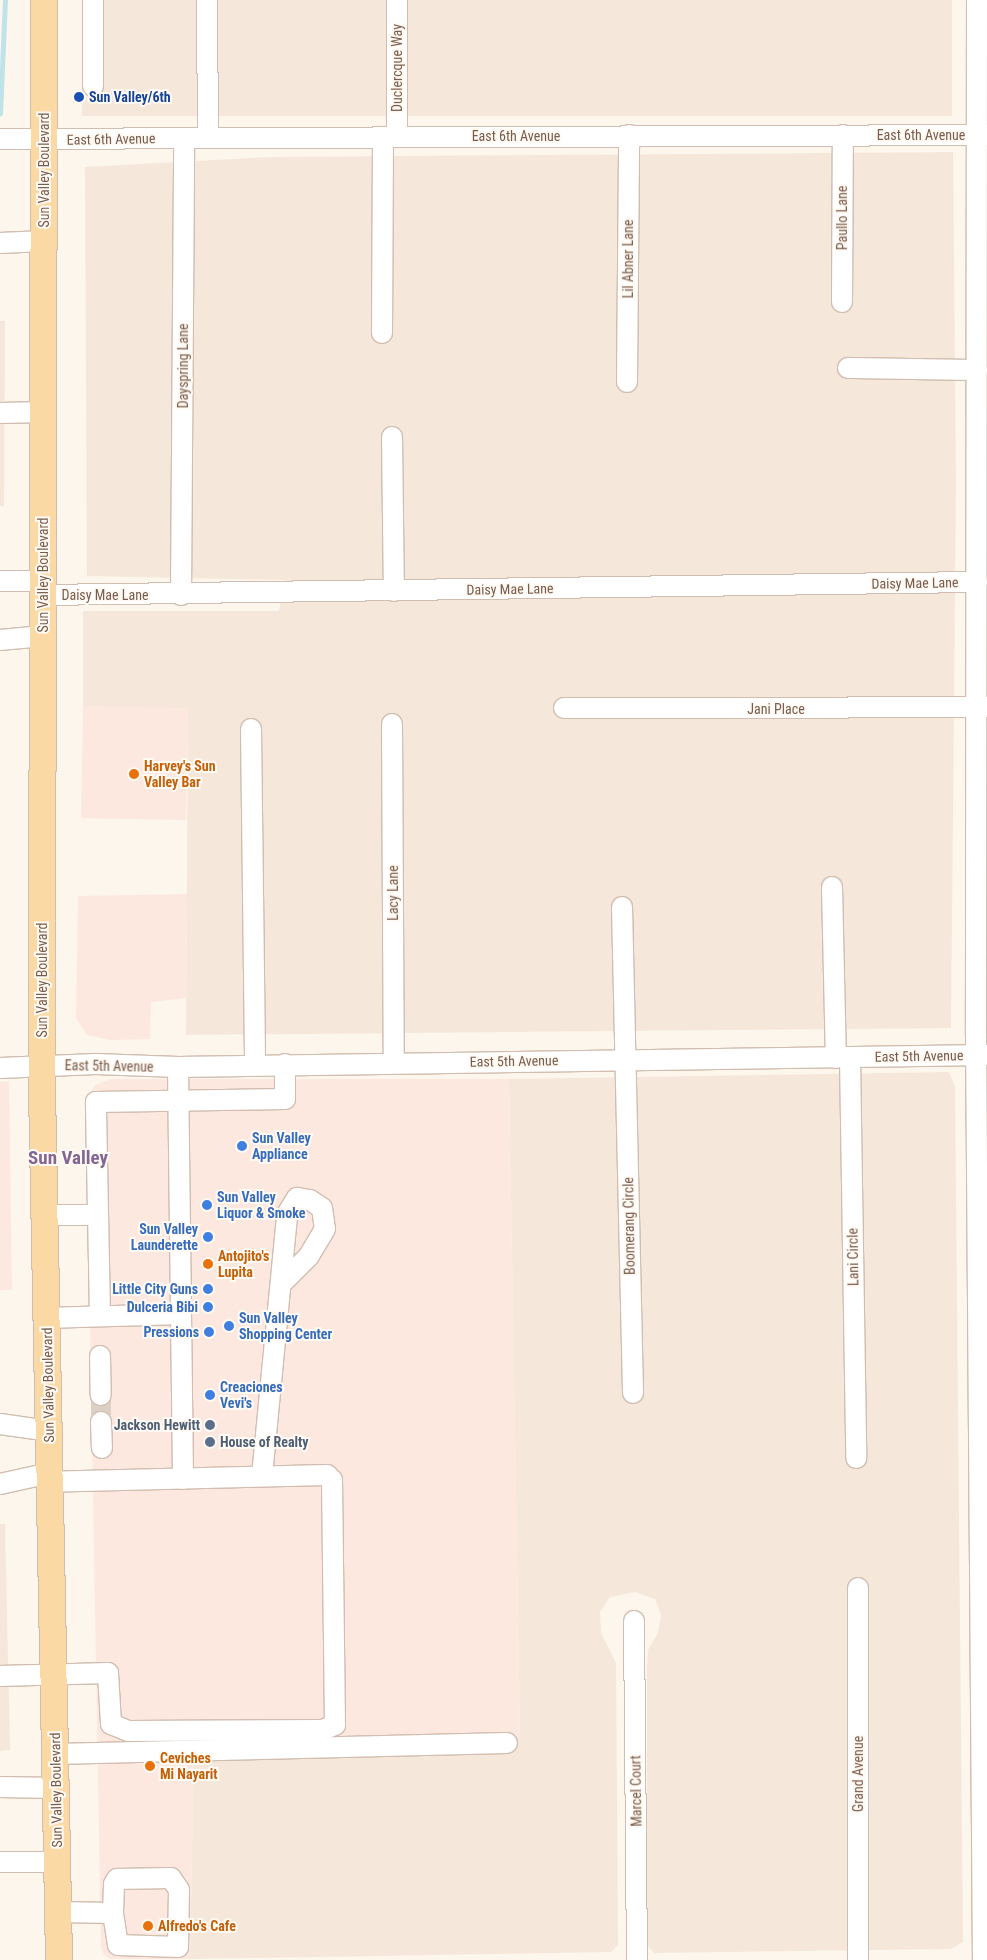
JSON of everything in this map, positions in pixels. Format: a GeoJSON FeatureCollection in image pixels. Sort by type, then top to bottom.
{"type":"FeatureCollection","features":[{"type":"Feature","properties":{"kind":"main road","name":"Sun Valley Boulevard"},"geometry":{"type":"LineString","coordinates":[[44,0],[42,1066],[59,1960]]}},
{"type":"Feature","properties":{"kind":"street"},"geometry":{"type":"LineString","coordinates":[[93,0],[93,86]]}},
{"type":"Feature","properties":{"kind":"street"},"geometry":{"type":"LineString","coordinates":[[207,0],[208,138]]}},
{"type":"Feature","properties":{"kind":"street","name":"Duclercque Way"},"geometry":{"type":"LineString","coordinates":[[382,333],[397,0]]}},
{"type":"Feature","properties":{"kind":"street"},"geometry":{"type":"LineString","coordinates":[[977,0],[982,135],[982,213],[977,370],[982,488],[977,582],[982,707],[984,1960]]}},
{"type":"Feature","properties":{"kind":"street","name":"Lil Abner Lane"},"geometry":{"type":"LineString","coordinates":[[628,382],[629,135]]}},
{"type":"Feature","properties":{"kind":"street","name":"Paullo Lane"},"geometry":{"type":"LineString","coordinates":[[842,302],[843,135]]}},
{"type":"Feature","properties":{"kind":"street","name":"East 6th Avenue"},"geometry":{"type":"LineString","coordinates":[[0,139],[982,135]]}},
{"type":"Feature","properties":{"kind":"street","name":"Dayspring Lane"},"geometry":{"type":"LineString","coordinates":[[181,595],[184,138]]}},
{"type":"Feature","properties":{"kind":"street"},"geometry":{"type":"LineString","coordinates":[[0,243],[44,241]]}},
{"type":"Feature","properties":{"kind":"street"},"geometry":{"type":"LineString","coordinates":[[848,368],[977,370]]}},
{"type":"Feature","properties":{"kind":"street"},"geometry":{"type":"LineString","coordinates":[[0,413],[44,412]]}},
{"type":"Feature","properties":{"kind":"street"},"geometry":{"type":"LineString","coordinates":[[392,436],[394,591]]}},
{"type":"Feature","properties":{"kind":"street","name":"Daisy Mae Lane"},"geometry":{"type":"LineString","coordinates":[[0,581],[43,588],[181,595],[977,582]]}},
{"type":"Feature","properties":{"kind":"street"},"geometry":{"type":"LineString","coordinates":[[0,640],[43,636]]}},
{"type":"Feature","properties":{"kind":"street","name":"Jani Place"},"geometry":{"type":"LineString","coordinates":[[564,708],[982,707]]}},
{"type":"Feature","properties":{"kind":"street","name":"Lacy Lane"},"geometry":{"type":"LineString","coordinates":[[392,724],[394,1063]]}},
{"type":"Feature","properties":{"kind":"street"},"geometry":{"type":"LineString","coordinates":[[250,729],[255,1065]]}},
{"type":"Feature","properties":{"kind":"street","name":"Lani Circle"},"geometry":{"type":"LineString","coordinates":[[832,887],[843,1057],[856,1458]]}},
{"type":"Feature","properties":{"kind":"street","name":"Boomerang Circle"},"geometry":{"type":"LineString","coordinates":[[622,907],[632,1393]]}},
{"type":"Feature","properties":{"kind":"street","name":"East 5th Avenue"},"geometry":{"type":"LineString","coordinates":[[0,1068],[96,1064],[178,1067],[982,1055]]}},
{"type":"Feature","properties":{"kind":"street"},"geometry":{"type":"LineString","coordinates":[[100,1316],[96,1102],[284,1099],[285,1064]]}},
{"type":"Feature","properties":{"kind":"street"},"geometry":{"type":"LineString","coordinates":[[178,1067],[182,1479]]}},
{"type":"Feature","properties":{"kind":"street"},"geometry":{"type":"LineString","coordinates":[[44,1215],[98,1215]]}},
{"type":"Feature","properties":{"kind":"street"},"geometry":{"type":"LineString","coordinates":[[262,1476],[281,1284]]}},
{"type":"Feature","properties":{"kind":"street"},"geometry":{"type":"LineString","coordinates":[[46,1318],[181,1314]]}},
{"type":"Feature","properties":{"kind":"street"},"geometry":{"type":"LineString","coordinates":[[100,1356],[101,1395]]}},
{"type":"Feature","properties":{"kind":"street"},"geometry":{"type":"LineString","coordinates":[[101,1422],[102,1448]]}},
{"type":"Feature","properties":{"kind":"street"},"geometry":{"type":"LineString","coordinates":[[0,1424],[49,1431]]}},
{"type":"Feature","properties":{"kind":"street"},"geometry":{"type":"LineString","coordinates":[[0,1484],[50,1478],[182,1479],[327,1475],[332,1480],[335,1725],[322,1730],[128,1731],[111,1724],[108,1674],[0,1676]]}},
{"type":"Feature","properties":{"kind":"street","name":"Grand Avenue"},"geometry":{"type":"LineString","coordinates":[[858,1588],[858,1960]]}},
{"type":"Feature","properties":{"kind":"street","name":"Marcel Court"},"geometry":{"type":"LineString","coordinates":[[634,1621],[638,1960]]}},
{"type":"Feature","properties":{"kind":"street"},"geometry":{"type":"LineString","coordinates":[[55,1754],[507,1743]]}},
{"type":"Feature","properties":{"kind":"street"},"geometry":{"type":"LineString","coordinates":[[0,1787],[56,1788]]}},
{"type":"Feature","properties":{"kind":"street"},"geometry":{"type":"LineString","coordinates":[[0,1862],[57,1862]]}},
{"type":"Feature","properties":{"kind":"street"},"geometry":{"type":"LineString","coordinates":[[171,1878],[179,1890],[178,1947],[118,1945],[113,1913],[114,1884],[117,1879],[171,1878]]}},
{"type":"Feature","properties":{"kind":"street"},"geometry":{"type":"LineString","coordinates":[[58,1912],[113,1913]]}},
{"type":"Feature","properties":{"kind":"shaded area"},"geometry":{"type":"Polygon","coordinates":[[[82,0],[952,0],[952,116],[82,116],[82,0]]]}},
{"type":"Feature","properties":{"kind":"shaded area"},"geometry":{"type":"Polygon","coordinates":[[[953,152],[956,483],[951,1028],[186,1035],[188,708],[83,710],[83,611],[279,611],[285,580],[87,576],[85,167],[270,157],[953,152]]]}},
{"type":"Feature","properties":{"kind":"shaded area"},"geometry":{"type":"Polygon","coordinates":[[[0,321],[5,321],[4,506],[0,506],[0,321]]]}},
{"type":"Feature","properties":{"kind":"shaded area"},"geometry":{"type":"Polygon","coordinates":[[[83,706],[188,708],[186,820],[81,818],[83,706]]]}},
{"type":"Feature","properties":{"kind":"shaded area"},"geometry":{"type":"Polygon","coordinates":[[[187,894],[186,998],[151,1002],[150,1039],[111,1040],[87,1035],[76,1018],[78,896],[187,894]]]}},
{"type":"Feature","properties":{"kind":"shaded area"},"geometry":{"type":"Polygon","coordinates":[[[949,1072],[955,1087],[963,1942],[951,1949],[654,1953],[647,1945],[647,1666],[648,1650],[658,1633],[661,1615],[655,1599],[635,1592],[610,1597],[600,1612],[601,1633],[616,1663],[618,1945],[611,1952],[190,1959],[194,1741],[520,1736],[509,1079],[949,1072]]]}},
{"type":"Feature","properties":{"kind":"shaded area","name":"Sun Valley Shopping Center"},"geometry":{"type":"Polygon","coordinates":[[[111,1079],[509,1079],[520,1737],[194,1741],[190,1959],[110,1959],[104,1955],[101,1948],[86,1102],[95,1085],[111,1079]]]}},
{"type":"Feature","properties":{"kind":"shaded area"},"geometry":{"type":"Polygon","coordinates":[[[9,1081],[12,1290],[0,1290],[0,1082],[9,1081]]]}},
{"type":"Feature","properties":{"kind":"shaded area"},"geometry":{"type":"Polygon","coordinates":[[[0,1524],[5,1524],[10,1750],[0,1751],[0,1524]]]}},
{"type":"Feature","properties":{"kind":"waterway"},"geometry":{"type":"LineString","coordinates":[[0,114],[5,0]]}},
{"type":"Feature","properties":{"kind":"tunnel"},"geometry":{"type":"LineString","coordinates":[[101,1395],[101,1422]]}},
{"type":"Feature","properties":{"kind":"place","name":"Sun Valley/6th"},"geometry":{"type":"Point","coordinates":[79,97]}},
{"type":"Feature","properties":{"kind":"place","name":"Harvey's Sun Valley Bar"},"geometry":{"type":"Point","coordinates":[134,774]}},
{"type":"Feature","properties":{"kind":"place","name":"Sun Valley Appliance"},"geometry":{"type":"Point","coordinates":[242,1146]}},
{"type":"Feature","properties":{"kind":"place","name":"Sun Valley Liquor & Smoke"},"geometry":{"type":"Point","coordinates":[207,1205]}},
{"type":"Feature","properties":{"kind":"place","name":"Sun Valley Launderette"},"geometry":{"type":"Point","coordinates":[208,1237]}},
{"type":"Feature","properties":{"kind":"place","name":"Antojito's Lupita"},"geometry":{"type":"Point","coordinates":[208,1264]}},
{"type":"Feature","properties":{"kind":"place","name":"Little City Guns"},"geometry":{"type":"Point","coordinates":[208,1289]}},
{"type":"Feature","properties":{"kind":"place","name":"Dulceria Bibi"},"geometry":{"type":"Point","coordinates":[208,1307]}},
{"type":"Feature","properties":{"kind":"place","name":"Sun Valley Shopping Center"},"geometry":{"type":"Point","coordinates":[229,1326]}},
{"type":"Feature","properties":{"kind":"place","name":"Pressions"},"geometry":{"type":"Point","coordinates":[209,1332]}},
{"type":"Feature","properties":{"kind":"place","name":"Creaciones Vevi's"},"geometry":{"type":"Point","coordinates":[210,1395]}},
{"type":"Feature","properties":{"kind":"place","name":"Jackson Hewitt"},"geometry":{"type":"Point","coordinates":[210,1425]}},
{"type":"Feature","properties":{"kind":"place","name":"House of Realty"},"geometry":{"type":"Point","coordinates":[210,1442]}},
{"type":"Feature","properties":{"kind":"place","name":"Ceviches Mi Nayarit"},"geometry":{"type":"Point","coordinates":[150,1766]}},
{"type":"Feature","properties":{"kind":"place","name":"Alfredo's Cafe"},"geometry":{"type":"Point","coordinates":[148,1926]}},
{"type":"Feature","properties":{"kind":"district","name":"Sun Valley"},"geometry":{"type":"Point","coordinates":[68,1158]}}]}
